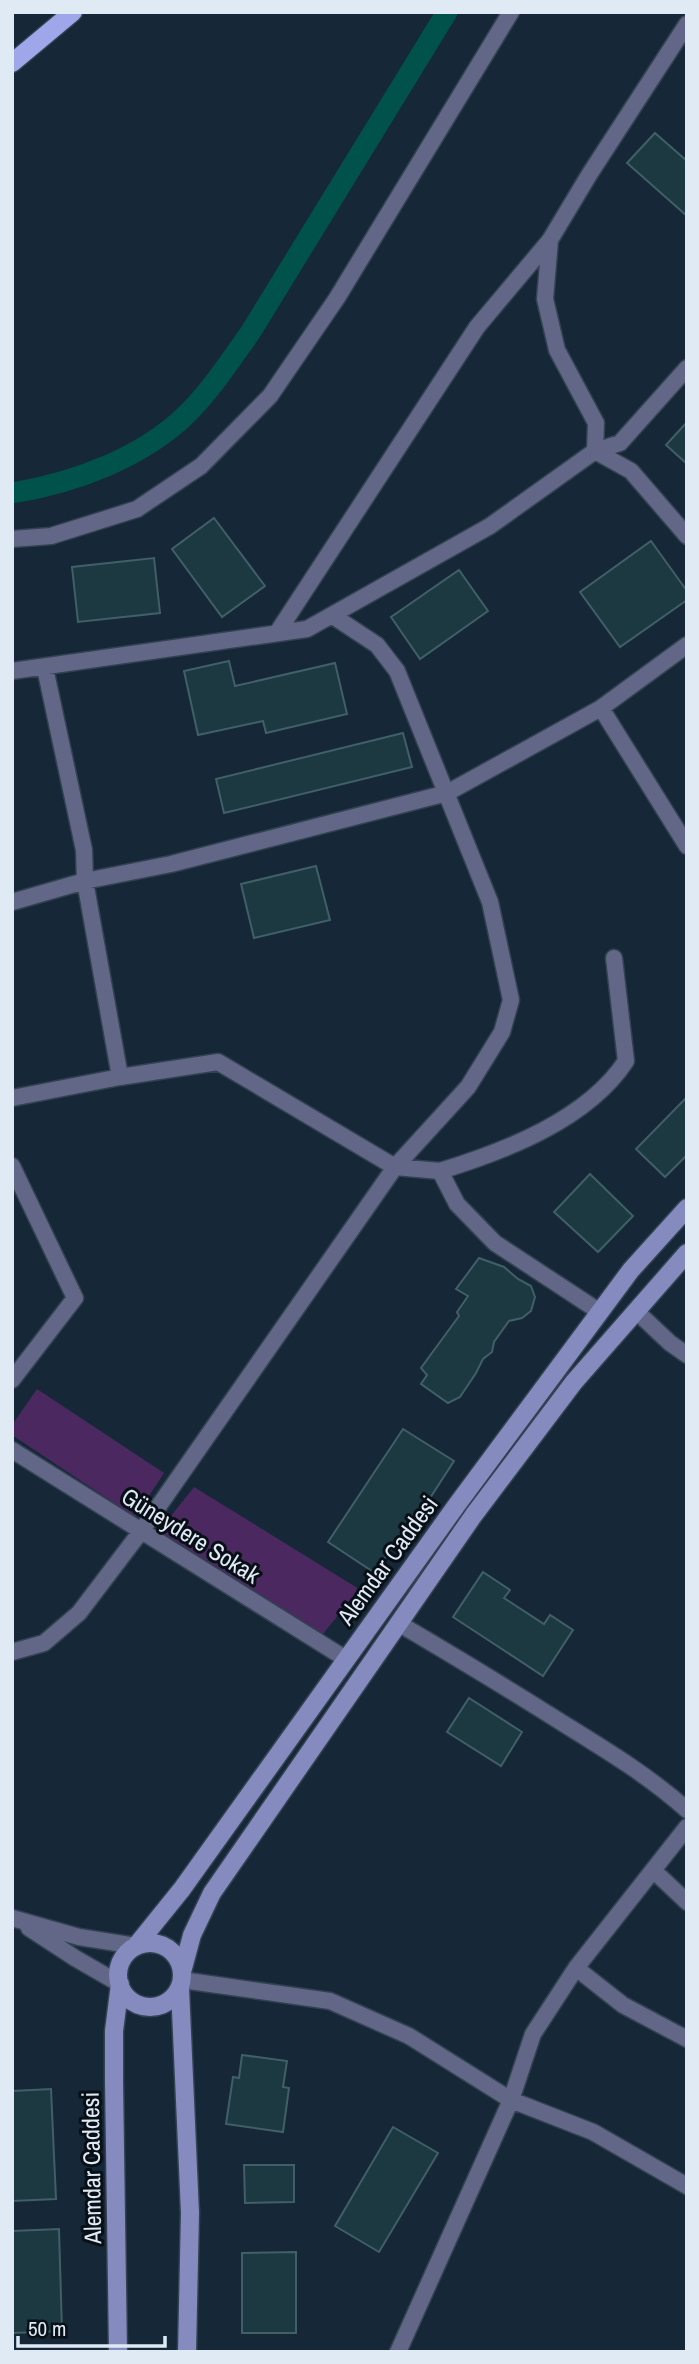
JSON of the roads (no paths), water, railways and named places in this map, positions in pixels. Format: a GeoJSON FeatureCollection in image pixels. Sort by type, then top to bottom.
{"type":"FeatureCollection","features":[{"type":"Feature","properties":{"kind":"main road"},"geometry":{"type":"LineString","coordinates":[[12,63],[73,12]]}},
{"type":"Feature","properties":{"kind":"main road","name":"Alemdar Caddesi"},"geometry":{"type":"LineString","coordinates":[[136,1946],[181,1889],[631,1270],[687,1208]]}},
{"type":"Feature","properties":{"kind":"main road","name":"Alemdar Caddesi"},"geometry":{"type":"LineString","coordinates":[[187,2352],[190,2213],[181,1980],[192,1935],[212,1893],[473,1516],[574,1382],[687,1253]]}},
{"type":"Feature","properties":{"kind":"main road"},"geometry":{"type":"LineString","coordinates":[[156,1943],[174,1953],[180,1962],[181,1980],[164,2004],[143,2006],[132,2002],[124,1994],[120,1984],[119,1967],[123,1958],[136,1946],[156,1943]]}},
{"type":"Feature","properties":{"kind":"main road","name":"Alemdar Caddesi"},"geometry":{"type":"LineString","coordinates":[[118,2352],[114,2068],[116,2008],[120,1984]]}},
{"type":"Feature","properties":{"kind":"street"},"geometry":{"type":"LineString","coordinates":[[12,539],[51,536],[137,509],[201,466],[271,396],[337,299],[511,12]]}},
{"type":"Feature","properties":{"kind":"street"},"geometry":{"type":"LineString","coordinates":[[278,633],[477,327],[550,240],[687,24]]}},
{"type":"Feature","properties":{"kind":"street"},"geometry":{"type":"LineString","coordinates":[[550,240],[545,299],[557,350],[596,424],[595,451]]}},
{"type":"Feature","properties":{"kind":"street"},"geometry":{"type":"LineString","coordinates":[[12,671],[307,629],[490,526],[595,451],[620,443],[687,368]]}},
{"type":"Feature","properties":{"kind":"street"},"geometry":{"type":"LineString","coordinates":[[595,451],[631,471],[687,536]]}},
{"type":"Feature","properties":{"kind":"street"},"geometry":{"type":"LineString","coordinates":[[12,1652],[44,1643],[79,1614],[142,1530],[395,1167],[468,1087],[502,1032],[511,1000],[490,902],[447,793],[397,671],[377,645],[333,616]]}},
{"type":"Feature","properties":{"kind":"street"},"geometry":{"type":"LineString","coordinates":[[12,902],[85,881],[171,864],[447,793],[601,708],[687,645]]}},
{"type":"Feature","properties":{"kind":"street"},"geometry":{"type":"LineString","coordinates":[[45,668],[84,850],[85,881],[120,1077]]}},
{"type":"Feature","properties":{"kind":"street"},"geometry":{"type":"LineString","coordinates":[[601,708],[687,846]]}},
{"type":"Feature","properties":{"kind":"street"},"geometry":{"type":"LineString","coordinates":[[12,1098],[218,1062],[395,1167],[440,1171],[483,1158],[568,1117],[615,1077],[625,1061],[614,958]]}},
{"type":"Feature","properties":{"kind":"street"},"geometry":{"type":"LineString","coordinates":[[12,1166],[75,1298],[12,1380]]}},
{"type":"Feature","properties":{"kind":"street"},"geometry":{"type":"LineString","coordinates":[[440,1171],[457,1204],[495,1243],[600,1312]]}},
{"type":"Feature","properties":{"kind":"street"},"geometry":{"type":"LineString","coordinates":[[636,1311],[687,1355]]}},
{"type":"Feature","properties":{"kind":"street","name":"Güneydere Sokak"},"geometry":{"type":"LineString","coordinates":[[12,1450],[346,1659]]}},
{"type":"Feature","properties":{"kind":"street"},"geometry":{"type":"LineString","coordinates":[[398,1623],[661,1786],[687,1810]]}},
{"type":"Feature","properties":{"kind":"street"},"geometry":{"type":"LineString","coordinates":[[398,2352],[511,2100],[533,2034],[576,1968],[687,1827]]}},
{"type":"Feature","properties":{"kind":"street"},"geometry":{"type":"LineString","coordinates":[[653,1870],[687,1902]]}},
{"type":"Feature","properties":{"kind":"street"},"geometry":{"type":"LineString","coordinates":[[15,1919],[79,1937],[136,1946]]}},
{"type":"Feature","properties":{"kind":"street"},"geometry":{"type":"LineString","coordinates":[[15,1919],[120,1984]]}},
{"type":"Feature","properties":{"kind":"street"},"geometry":{"type":"LineString","coordinates":[[576,1968],[623,2005],[687,2039]]}},
{"type":"Feature","properties":{"kind":"street"},"geometry":{"type":"LineString","coordinates":[[181,1980],[330,2001],[410,2036],[511,2100],[593,2133],[687,2186]]}},
{"type":"Feature","properties":{"kind":"waterway"},"geometry":{"type":"LineString","coordinates":[[12,493],[59,483],[128,456],[169,430],[196,405],[250,333],[447,12]]}}]}
